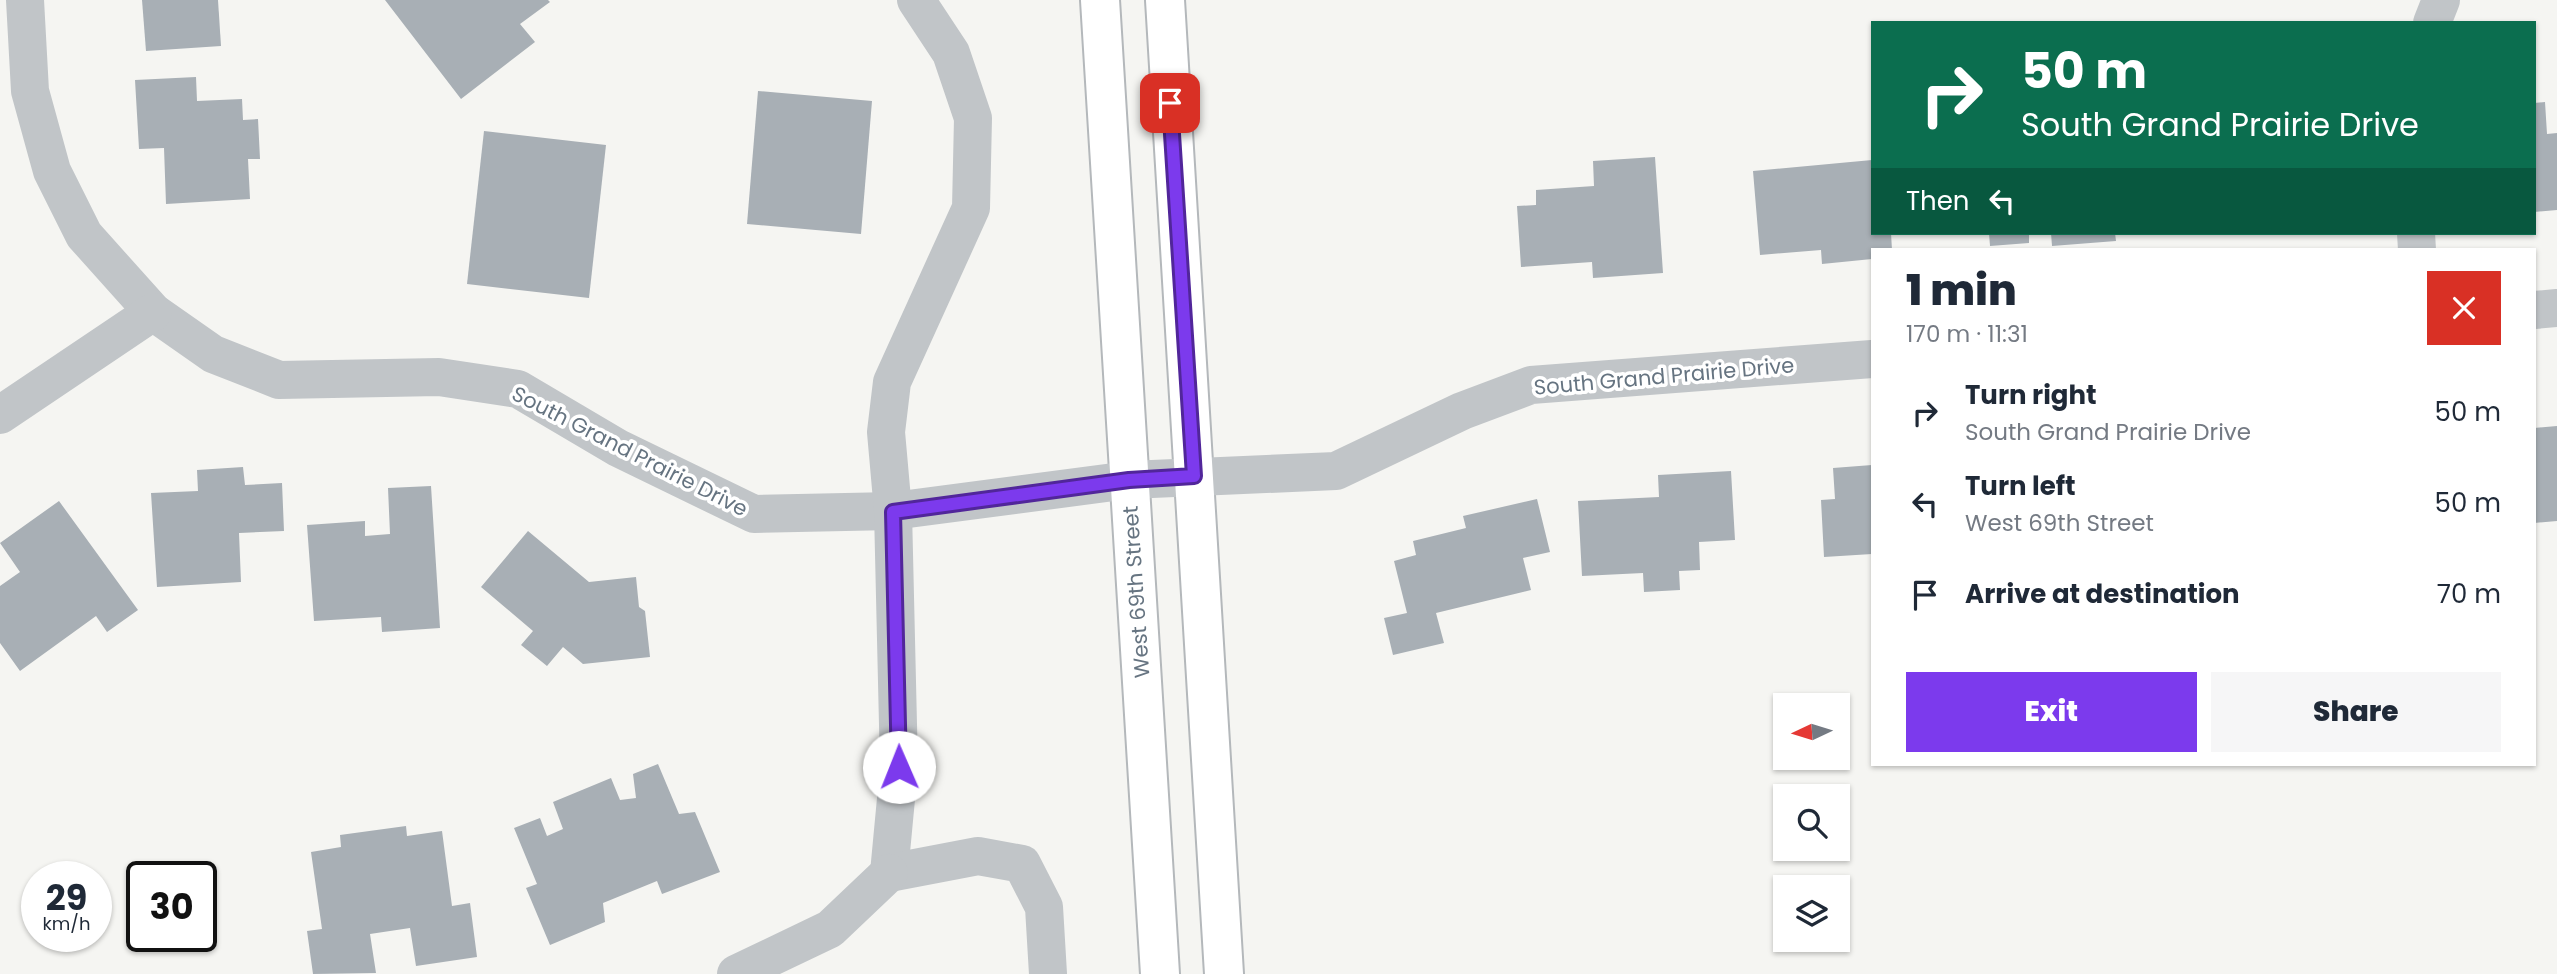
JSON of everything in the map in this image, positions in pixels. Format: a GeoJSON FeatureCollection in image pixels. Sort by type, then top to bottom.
{"type":"FeatureCollection","features":[{"type":"Feature","properties":{"kind":"main road","name":"West 69th Street"},"geometry":{"type":"LineString","coordinates":[[1100,0],[1160,974]]}},
{"type":"Feature","properties":{"kind":"main road"},"geometry":{"type":"LineString","coordinates":[[1165,0],[1224,974]]}},
{"type":"Feature","properties":{"kind":"street","name":"South Grand Prairie Drive"},"geometry":{"type":"LineString","coordinates":[[25,0],[30,91],[52,171],[84,235],[153,312],[213,354],[279,380],[439,377],[518,389],[618,448],[754,514],[893,512],[1129,480],[1336,471],[1461,411],[1531,385],[1871,359]]}},
{"type":"Feature","properties":{"kind":"street"},"geometry":{"type":"LineString","coordinates":[[889,873],[899,767],[893,512],[886,432],[892,382],[971,208],[973,118],[951,53],[916,0]]}},
{"type":"Feature","properties":{"kind":"street"},"geometry":{"type":"LineString","coordinates":[[2433,21],[2441,0]]}},
{"type":"Feature","properties":{"kind":"street"},"geometry":{"type":"LineString","coordinates":[[2536,310],[2557,309]]}},
{"type":"Feature","properties":{"kind":"street"},"geometry":{"type":"LineString","coordinates":[[0,415],[153,312]]}},
{"type":"Feature","properties":{"kind":"street"},"geometry":{"type":"LineString","coordinates":[[736,974],[830,929],[889,873],[978,856],[1022,864],[1044,907],[1048,974]]}},
{"type":"Feature","properties":{"kind":"building"},"geometry":{"type":"Polygon","coordinates":[[[142,0],[218,0],[221,46],[146,51],[142,0]]]}},
{"type":"Feature","properties":{"kind":"building"},"geometry":{"type":"Polygon","coordinates":[[[385,0],[550,2],[520,24],[535,42],[461,99],[385,0]]]}},
{"type":"Feature","properties":{"kind":"building"},"geometry":{"type":"Polygon","coordinates":[[[196,77],[197,101],[242,99],[243,120],[258,119],[260,159],[248,159],[250,199],[166,204],[164,148],[139,149],[135,80],[196,77]]]}},
{"type":"Feature","properties":{"kind":"building"},"geometry":{"type":"Polygon","coordinates":[[[758,91],[872,101],[861,234],[747,224],[758,91]]]}},
{"type":"Feature","properties":{"kind":"building"},"geometry":{"type":"Polygon","coordinates":[[[2545,102],[2547,134],[2557,133],[2557,210],[2536,212],[2536,103],[2545,102]]]}},
{"type":"Feature","properties":{"kind":"building"},"geometry":{"type":"Polygon","coordinates":[[[484,131],[606,145],[589,298],[467,284],[484,131]]]}},
{"type":"Feature","properties":{"kind":"building"},"geometry":{"type":"Polygon","coordinates":[[[1655,157],[1663,273],[1593,278],[1592,262],[1521,267],[1517,206],[1536,205],[1536,190],[1594,186],[1593,161],[1655,157]]]}},
{"type":"Feature","properties":{"kind":"building"},"geometry":{"type":"Polygon","coordinates":[[[1871,160],[1871,235],[1891,235],[1892,248],[1871,248],[1871,259],[1822,264],[1821,250],[1760,255],[1753,171],[1871,160]]]}},
{"type":"Feature","properties":{"kind":"building"},"geometry":{"type":"Polygon","coordinates":[[[1989,235],[2029,235],[2029,243],[1990,246],[1989,235]]]}},
{"type":"Feature","properties":{"kind":"building"},"geometry":{"type":"Polygon","coordinates":[[[2051,235],[2115,235],[2116,241],[2052,246],[2051,235]]]}},
{"type":"Feature","properties":{"kind":"building"},"geometry":{"type":"Polygon","coordinates":[[[2557,426],[2557,521],[2536,523],[2536,428],[2557,426]]]}},
{"type":"Feature","properties":{"kind":"building"},"geometry":{"type":"Polygon","coordinates":[[[1871,465],[1871,554],[1824,557],[1821,500],[1835,499],[1833,468],[1871,465]]]}},
{"type":"Feature","properties":{"kind":"building"},"geometry":{"type":"Polygon","coordinates":[[[243,467],[245,485],[282,483],[284,531],[239,533],[241,582],[157,587],[151,493],[198,491],[197,470],[243,467]]]}},
{"type":"Feature","properties":{"kind":"building"},"geometry":{"type":"Polygon","coordinates":[[[1731,471],[1735,540],[1699,542],[1700,570],[1679,571],[1680,590],[1644,592],[1643,573],[1582,576],[1578,501],[1659,497],[1658,475],[1731,471]]]}},
{"type":"Feature","properties":{"kind":"building"},"geometry":{"type":"Polygon","coordinates":[[[431,486],[440,628],[382,632],[381,617],[314,621],[307,525],[365,521],[365,536],[390,534],[388,488],[431,486]]]}},
{"type":"Feature","properties":{"kind":"building"},"geometry":{"type":"Polygon","coordinates":[[[1537,499],[1550,552],[1523,558],[1531,590],[1436,613],[1444,643],[1393,655],[1384,618],[1407,613],[1394,561],[1416,555],[1413,541],[1466,528],[1463,516],[1537,499]]]}},
{"type":"Feature","properties":{"kind":"building"},"geometry":{"type":"Polygon","coordinates":[[[59,501],[138,610],[107,632],[96,616],[20,671],[0,643],[0,586],[20,572],[0,543],[59,501]]]}},
{"type":"Feature","properties":{"kind":"building"},"geometry":{"type":"Polygon","coordinates":[[[528,531],[589,582],[636,577],[639,607],[645,611],[650,657],[583,664],[563,647],[547,666],[521,645],[533,631],[481,587],[528,531]]]}},
{"type":"Feature","properties":{"kind":"building"},"geometry":{"type":"Polygon","coordinates":[[[658,764],[679,814],[695,812],[720,872],[662,894],[657,881],[603,903],[605,922],[550,945],[526,888],[537,884],[514,828],[540,818],[547,836],[563,829],[553,802],[611,778],[620,800],[636,798],[633,774],[658,764]]]}},
{"type":"Feature","properties":{"kind":"building"},"geometry":{"type":"Polygon","coordinates":[[[406,826],[407,836],[442,831],[452,906],[470,903],[477,957],[416,966],[410,928],[370,934],[376,973],[313,974],[307,931],[322,929],[311,852],[341,847],[340,835],[406,826]]]}},
{"type":"Feature","properties":{"kind":"route"},"geometry":{"type":"LineString","coordinates":[[899,767],[893,512],[1129,480],[1194,476],[1170,103]]}}]}
